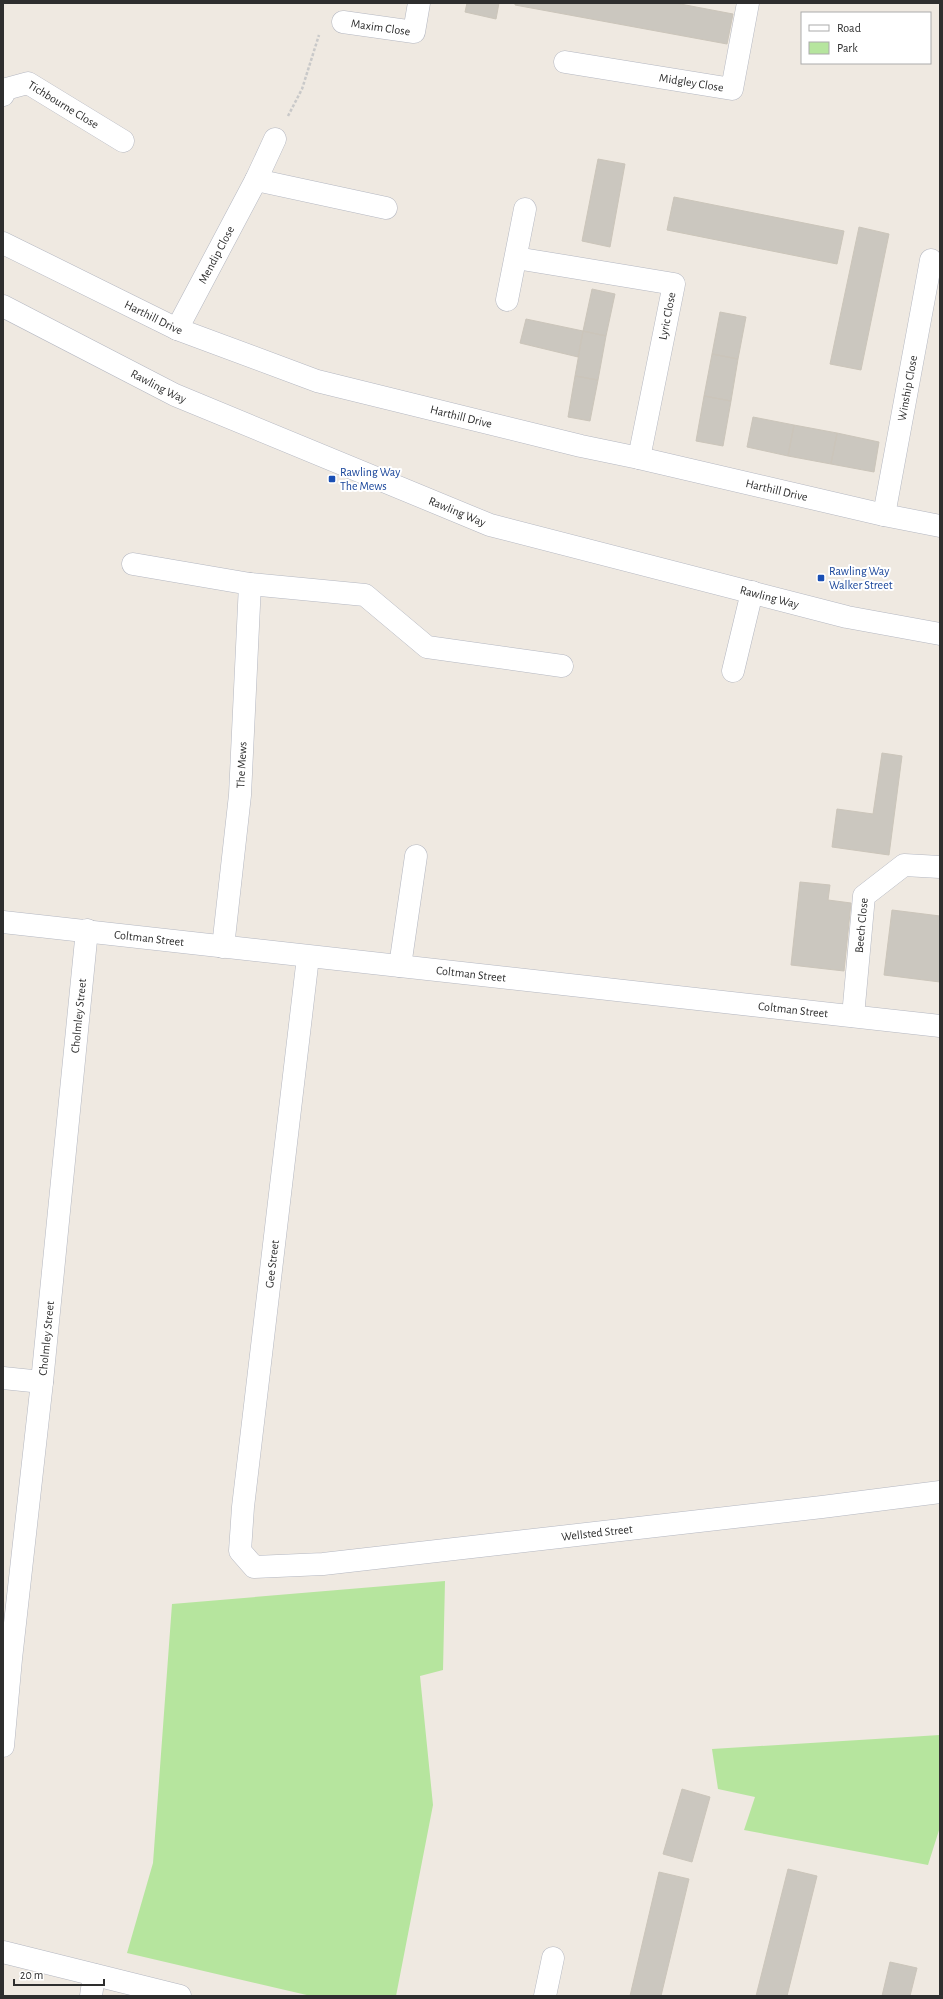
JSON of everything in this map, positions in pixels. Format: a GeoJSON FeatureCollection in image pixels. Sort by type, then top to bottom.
{"type":"FeatureCollection","features":[{"type":"Feature","properties":{"kind":"street","name":"Maxim Close"},"geometry":{"type":"LineString","coordinates":[[342,22],[414,32],[419,3]]}},
{"type":"Feature","properties":{"kind":"street","name":"Midgley Close"},"geometry":{"type":"LineString","coordinates":[[565,62],[732,89],[748,3]]}},
{"type":"Feature","properties":{"kind":"street","name":"Tichbourne Close"},"geometry":{"type":"LineString","coordinates":[[3,95],[6,89],[28,83],[123,141]]}},
{"type":"Feature","properties":{"kind":"street","name":"Mendip Close"},"geometry":{"type":"LineString","coordinates":[[177,329],[256,180],[275,139]]}},
{"type":"Feature","properties":{"kind":"street"},"geometry":{"type":"LineString","coordinates":[[256,180],[386,208]]}},
{"type":"Feature","properties":{"kind":"street"},"geometry":{"type":"LineString","coordinates":[[507,300],[525,208]]}},
{"type":"Feature","properties":{"kind":"street","name":"Harthill Drive"},"geometry":{"type":"LineString","coordinates":[[3,243],[177,329],[317,381],[581,446],[639,458],[884,516],[940,526]]}},
{"type":"Feature","properties":{"kind":"street","name":"Lyric Close"},"geometry":{"type":"LineString","coordinates":[[516,258],[674,284],[639,458]]}},
{"type":"Feature","properties":{"kind":"street","name":"Winship Close"},"geometry":{"type":"LineString","coordinates":[[884,516],[931,260]]}},
{"type":"Feature","properties":{"kind":"street","name":"Rawling Way"},"geometry":{"type":"LineString","coordinates":[[3,306],[175,395],[490,525],[847,617],[940,634]]}},
{"type":"Feature","properties":{"kind":"street"},"geometry":{"type":"LineString","coordinates":[[133,564],[250,584],[365,595],[427,647],[562,666]]}},
{"type":"Feature","properties":{"kind":"street","name":"The Mews"},"geometry":{"type":"LineString","coordinates":[[223,946],[240,795],[250,584]]}},
{"type":"Feature","properties":{"kind":"street"},"geometry":{"type":"LineString","coordinates":[[733,671],[752,592]]}},
{"type":"Feature","properties":{"kind":"street"},"geometry":{"type":"LineString","coordinates":[[400,966],[416,856]]}},
{"type":"Feature","properties":{"kind":"street","name":"Beech Close"},"geometry":{"type":"LineString","coordinates":[[853,1016],[864,896],[904,865],[940,867]]}},
{"type":"Feature","properties":{"kind":"street","name":"Coltman Street"},"geometry":{"type":"LineString","coordinates":[[3,922],[87,930],[308,957],[940,1026]]}},
{"type":"Feature","properties":{"kind":"street","name":"Cholmley Street"},"geometry":{"type":"LineString","coordinates":[[3,1746],[7,1658],[42,1382],[87,930]]}},
{"type":"Feature","properties":{"kind":"street","name":"Gee Street"},"geometry":{"type":"LineString","coordinates":[[254,1567],[240,1551],[243,1508],[308,957]]}},
{"type":"Feature","properties":{"kind":"street"},"geometry":{"type":"LineString","coordinates":[[3,1378],[42,1382]]}},
{"type":"Feature","properties":{"kind":"street","name":"Wellsted Street"},"geometry":{"type":"LineString","coordinates":[[254,1567],[322,1564],[814,1508],[940,1492]]}},
{"type":"Feature","properties":{"kind":"street"},"geometry":{"type":"LineString","coordinates":[[3,1952],[180,1996]]}},
{"type":"Feature","properties":{"kind":"street"},"geometry":{"type":"LineString","coordinates":[[544,1996],[553,1958]]}},
{"type":"Feature","properties":{"kind":"street"},"geometry":{"type":"LineString","coordinates":[[91,1996],[94,1974]]}},
{"type":"Feature","properties":{"kind":"path"},"geometry":{"type":"LineString","coordinates":[[275,139],[302,89],[320,32],[342,22]]}},
{"type":"Feature","properties":{"kind":"green space"},"geometry":{"type":"Polygon","coordinates":[[[445,1581],[443,1670],[420,1676],[433,1805],[396,1996],[311,1996],[127,1953],[153,1863],[172,1604],[445,1581]]]}},
{"type":"Feature","properties":{"kind":"green space"},"geometry":{"type":"Polygon","coordinates":[[[940,1735],[940,1827],[928,1865],[744,1830],[755,1797],[718,1789],[712,1749],[940,1735]]]}},
{"type":"Feature","properties":{"kind":"building"},"geometry":{"type":"Polygon","coordinates":[[[467,3],[499,3],[496,19],[465,12],[467,3]]]}},
{"type":"Feature","properties":{"kind":"building"},"geometry":{"type":"Polygon","coordinates":[[[515,3],[675,3],[733,14],[727,44],[515,5],[515,3]]]}},
{"type":"Feature","properties":{"kind":"building"},"geometry":{"type":"Polygon","coordinates":[[[598,159],[625,164],[610,247],[582,241],[598,159]]]}},
{"type":"Feature","properties":{"kind":"building"},"geometry":{"type":"Polygon","coordinates":[[[674,197],[844,231],[837,264],[667,230],[674,197]]]}},
{"type":"Feature","properties":{"kind":"building"},"geometry":{"type":"Polygon","coordinates":[[[859,227],[889,234],[861,370],[830,364],[859,227]]]}},
{"type":"Feature","properties":{"kind":"building"},"geometry":{"type":"Polygon","coordinates":[[[592,289],[615,294],[606,336],[583,331],[592,289]]]}},
{"type":"Feature","properties":{"kind":"building"},"geometry":{"type":"Polygon","coordinates":[[[720,312],[746,317],[738,359],[712,354],[720,312]]]}},
{"type":"Feature","properties":{"kind":"building"},"geometry":{"type":"Polygon","coordinates":[[[526,319],[583,331],[578,357],[520,343],[526,319]]]}},
{"type":"Feature","properties":{"kind":"building"},"geometry":{"type":"Polygon","coordinates":[[[583,331],[606,336],[598,380],[575,376],[583,331]]]}},
{"type":"Feature","properties":{"kind":"building"},"geometry":{"type":"Polygon","coordinates":[[[712,354],[738,359],[731,401],[704,396],[712,354]]]}},
{"type":"Feature","properties":{"kind":"building"},"geometry":{"type":"Polygon","coordinates":[[[575,376],[598,380],[590,421],[568,417],[575,376]]]}},
{"type":"Feature","properties":{"kind":"building"},"geometry":{"type":"Polygon","coordinates":[[[704,396],[731,401],[723,446],[696,441],[704,396]]]}},
{"type":"Feature","properties":{"kind":"building"},"geometry":{"type":"Polygon","coordinates":[[[753,417],[794,425],[788,456],[747,447],[753,417]]]}},
{"type":"Feature","properties":{"kind":"building"},"geometry":{"type":"Polygon","coordinates":[[[794,425],[837,433],[831,464],[788,456],[794,425]]]}},
{"type":"Feature","properties":{"kind":"building"},"geometry":{"type":"Polygon","coordinates":[[[837,433],[879,442],[874,472],[831,464],[837,433]]]}},
{"type":"Feature","properties":{"kind":"building"},"geometry":{"type":"Polygon","coordinates":[[[882,753],[902,756],[889,855],[832,847],[837,809],[873,814],[882,753]]]}},
{"type":"Feature","properties":{"kind":"building"},"geometry":{"type":"Polygon","coordinates":[[[800,882],[830,885],[828,900],[851,903],[844,971],[791,965],[800,882]]]}},
{"type":"Feature","properties":{"kind":"building"},"geometry":{"type":"Polygon","coordinates":[[[892,910],[940,916],[940,982],[884,975],[892,910]]]}},
{"type":"Feature","properties":{"kind":"building"},"geometry":{"type":"Polygon","coordinates":[[[682,1789],[710,1797],[692,1862],[663,1854],[682,1789]]]}},
{"type":"Feature","properties":{"kind":"building"},"geometry":{"type":"Polygon","coordinates":[[[788,1869],[817,1876],[787,1996],[756,1996],[788,1869]]]}},
{"type":"Feature","properties":{"kind":"building"},"geometry":{"type":"Polygon","coordinates":[[[659,1872],[689,1879],[661,1996],[630,1996],[659,1872]]]}},
{"type":"Feature","properties":{"kind":"building"},"geometry":{"type":"Polygon","coordinates":[[[890,1962],[917,1968],[910,1996],[882,1996],[890,1962]]]}},
{"type":"Feature","properties":{"kind":"place","name":"Rawling Way The Mews"},"geometry":{"type":"Point","coordinates":[332,479]}},
{"type":"Feature","properties":{"kind":"place","name":"Rawling Way Walker Street"},"geometry":{"type":"Point","coordinates":[821,578]}}]}
